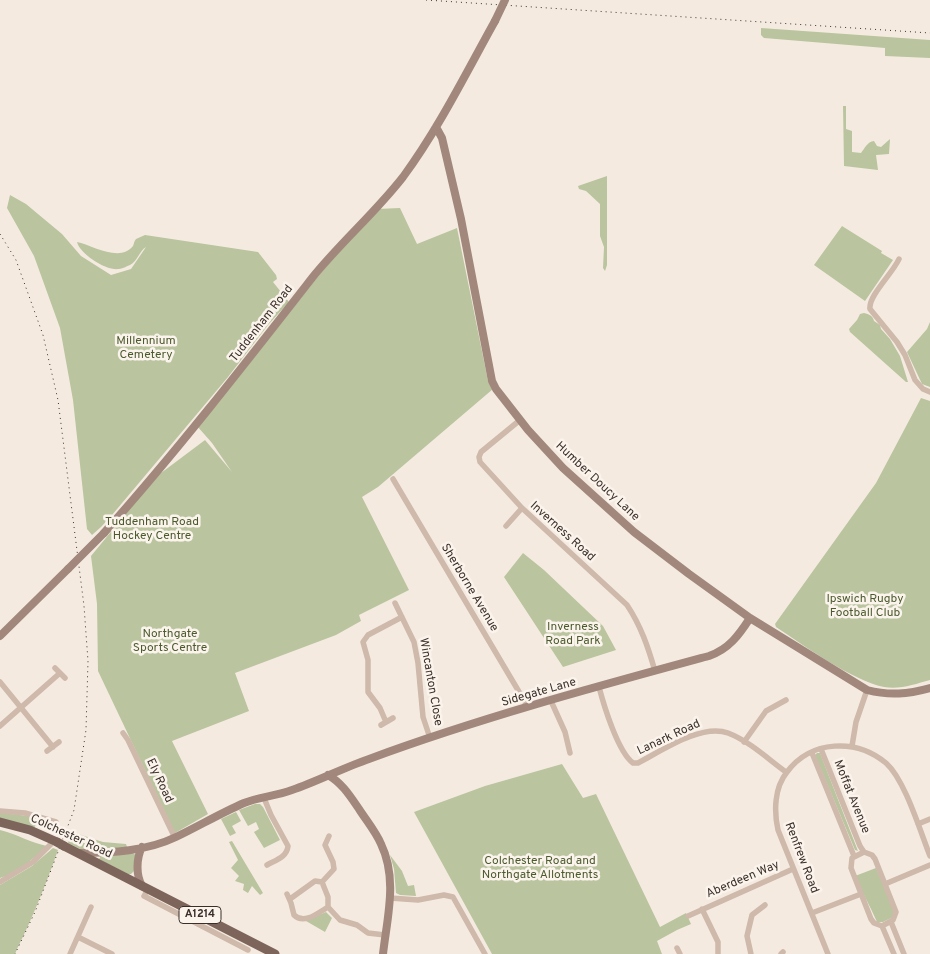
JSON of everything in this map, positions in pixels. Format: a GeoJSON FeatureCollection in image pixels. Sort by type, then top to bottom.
{"type":"FeatureCollection","features":[{"type":"Feature","properties":{"kind":"main road","name":"Colchester Road"},"geometry":{"type":"LineString","coordinates":[[0,822],[30,830],[80,853],[145,887],[248,949],[275,954]]}},
{"type":"Feature","properties":{"kind":"street","name":"Tuddenham Road"},"geometry":{"type":"LineString","coordinates":[[0,636],[104,533],[134,499],[213,404],[329,258],[397,183],[436,127],[505,0]]}},
{"type":"Feature","properties":{"kind":"street","name":"Humber Doucy Lane"},"geometry":{"type":"LineString","coordinates":[[436,127],[442,138],[461,219],[492,381],[520,420],[563,468],[634,532],[750,618],[867,690],[900,695],[930,689]]}},
{"type":"Feature","properties":{"kind":"street"},"geometry":{"type":"LineString","coordinates":[[899,259],[871,302],[870,310],[897,342],[905,355],[915,380],[923,389],[930,392]]}},
{"type":"Feature","properties":{"kind":"street","name":"Inverness Road"},"geometry":{"type":"LineString","coordinates":[[520,420],[481,452],[480,462],[522,508],[627,606],[637,620],[644,636],[655,671]]}},
{"type":"Feature","properties":{"kind":"street","name":"Sherborne Avenue"},"geometry":{"type":"LineString","coordinates":[[393,479],[528,707]]}},
{"type":"Feature","properties":{"kind":"street"},"geometry":{"type":"LineString","coordinates":[[506,526],[522,508]]}},
{"type":"Feature","properties":{"kind":"street","name":"Wincanton Close"},"geometry":{"type":"LineString","coordinates":[[395,604],[410,633],[415,648],[423,713],[430,738]]}},
{"type":"Feature","properties":{"kind":"street"},"geometry":{"type":"LineString","coordinates":[[393,718],[383,723],[380,708],[368,692],[368,660],[364,642],[368,634],[402,617]]}},
{"type":"Feature","properties":{"kind":"street","name":"Sidegate Lane"},"geometry":{"type":"LineString","coordinates":[[80,853],[103,853],[142,847],[175,838],[236,807],[292,790],[338,770],[430,738],[528,707],[719,652],[736,639],[750,618]]}},
{"type":"Feature","properties":{"kind":"street"},"geometry":{"type":"LineString","coordinates":[[0,726],[58,671],[65,678]]}},
{"type":"Feature","properties":{"kind":"street"},"geometry":{"type":"LineString","coordinates":[[0,682],[21,708],[56,744],[47,752]]}},
{"type":"Feature","properties":{"kind":"street","name":"Lanark Road"},"geometry":{"type":"LineString","coordinates":[[599,687],[608,719],[626,756],[633,763],[638,763],[691,736],[710,730],[729,733],[786,772]]}},
{"type":"Feature","properties":{"kind":"street"},"geometry":{"type":"LineString","coordinates":[[852,746],[856,722],[867,690]]}},
{"type":"Feature","properties":{"kind":"street"},"geometry":{"type":"LineString","coordinates":[[744,742],[766,711],[786,700]]}},
{"type":"Feature","properties":{"kind":"street"},"geometry":{"type":"LineString","coordinates":[[551,701],[565,732],[570,753]]}},
{"type":"Feature","properties":{"kind":"street","name":"Ely Road"},"geometry":{"type":"LineString","coordinates":[[123,733],[175,838]]}},
{"type":"Feature","properties":{"kind":"street"},"geometry":{"type":"LineString","coordinates":[[786,772],[795,763],[812,753],[833,746],[852,746],[870,752],[890,767],[902,786],[930,856]]}},
{"type":"Feature","properties":{"kind":"street","name":"Moffat Avenue"},"geometry":{"type":"LineString","coordinates":[[821,749],[860,846],[864,852],[872,855],[885,884],[896,912],[891,922],[904,954]]}},
{"type":"Feature","properties":{"kind":"street","name":"Moffat Avenue"},"geometry":{"type":"LineString","coordinates":[[812,753],[854,856]]}},
{"type":"Feature","properties":{"kind":"street"},"geometry":{"type":"LineString","coordinates":[[338,770],[343,787],[381,844],[389,873],[390,898],[383,954]]}},
{"type":"Feature","properties":{"kind":"street","name":"Renfrew Road"},"geometry":{"type":"LineString","coordinates":[[786,772],[777,795],[776,819],[778,830],[828,954]]}},
{"type":"Feature","properties":{"kind":"street"},"geometry":{"type":"LineString","coordinates":[[328,775],[343,787]]}},
{"type":"Feature","properties":{"kind":"street"},"geometry":{"type":"LineString","coordinates":[[264,798],[288,846],[288,852],[285,855],[268,865]]}},
{"type":"Feature","properties":{"kind":"street","name":"Colchester Road"},"geometry":{"type":"LineString","coordinates":[[0,811],[26,812],[56,822]]}},
{"type":"Feature","properties":{"kind":"street"},"geometry":{"type":"LineString","coordinates":[[918,824],[930,819]]}},
{"type":"Feature","properties":{"kind":"street"},"geometry":{"type":"LineString","coordinates":[[328,908],[307,919],[301,920],[294,915],[288,897],[315,882],[322,882],[332,873],[334,868],[332,860],[325,845],[329,836]]}},
{"type":"Feature","properties":{"kind":"street"},"geometry":{"type":"LineString","coordinates":[[0,882],[33,862],[59,843]]}},
{"type":"Feature","properties":{"kind":"street"},"geometry":{"type":"LineString","coordinates":[[318,843],[325,845]]}},
{"type":"Feature","properties":{"kind":"street"},"geometry":{"type":"LineString","coordinates":[[130,880],[137,870],[142,847]]}},
{"type":"Feature","properties":{"kind":"street","name":"Moffat Avenue"},"geometry":{"type":"LineString","coordinates":[[864,852],[854,856],[850,865],[871,919],[874,923],[882,926],[894,954]]}},
{"type":"Feature","properties":{"kind":"street"},"geometry":{"type":"LineString","coordinates":[[885,884],[930,866]]}},
{"type":"Feature","properties":{"kind":"street","name":"Aberdeen Way"},"geometry":{"type":"LineString","coordinates":[[688,916],[793,869]]}},
{"type":"Feature","properties":{"kind":"street"},"geometry":{"type":"LineString","coordinates":[[137,870],[145,887]]}},
{"type":"Feature","properties":{"kind":"street"},"geometry":{"type":"LineString","coordinates":[[322,882],[328,897],[328,908],[340,920],[357,925],[368,933],[385,936]]}},
{"type":"Feature","properties":{"kind":"street"},"geometry":{"type":"LineString","coordinates":[[812,914],[861,894]]}},
{"type":"Feature","properties":{"kind":"street"},"geometry":{"type":"LineString","coordinates":[[390,898],[418,900],[444,895],[450,896],[455,899],[485,954]]}},
{"type":"Feature","properties":{"kind":"street"},"geometry":{"type":"LineString","coordinates":[[751,954],[747,936],[752,915],[765,905]]}},
{"type":"Feature","properties":{"kind":"street"},"geometry":{"type":"LineString","coordinates":[[70,954],[91,907]]}},
{"type":"Feature","properties":{"kind":"street"},"geometry":{"type":"LineString","coordinates":[[702,909],[718,942],[718,954]]}},
{"type":"Feature","properties":{"kind":"street"},"geometry":{"type":"LineString","coordinates":[[882,926],[891,922]]}},
{"type":"Feature","properties":{"kind":"street"},"geometry":{"type":"LineString","coordinates":[[78,937],[112,954]]}},
{"type":"Feature","properties":{"kind":"green space"},"geometry":{"type":"Polygon","coordinates":[[[761,28],[930,40],[930,58],[885,56],[885,48],[764,38],[761,35],[761,28]]]}},
{"type":"Feature","properties":{"kind":"green space"},"geometry":{"type":"Polygon","coordinates":[[[843,106],[846,106],[846,129],[852,131],[852,152],[861,153],[868,144],[874,141],[877,146],[881,147],[890,139],[889,154],[876,155],[878,170],[844,166],[843,106]]]}},
{"type":"Feature","properties":{"kind":"green space"},"geometry":{"type":"Polygon","coordinates":[[[607,176],[607,265],[605,271],[603,268],[604,247],[600,236],[600,204],[586,191],[579,189],[578,186],[607,176]]]}},
{"type":"Feature","properties":{"kind":"green space","name":"Millennium Cemetery"},"geometry":{"type":"Polygon","coordinates":[[[10,195],[26,204],[62,234],[81,256],[111,275],[131,269],[146,247],[133,263],[122,269],[114,269],[94,261],[83,252],[77,242],[106,252],[121,253],[133,246],[136,239],[145,235],[258,252],[276,275],[277,279],[273,282],[289,302],[112,515],[92,535],[87,529],[73,400],[60,328],[34,256],[7,208],[10,195]]]}},
{"type":"Feature","properties":{"kind":"green space"},"geometry":{"type":"Polygon","coordinates":[[[400,208],[417,244],[457,228],[488,381],[493,389],[378,487],[362,497],[409,590],[359,615],[361,621],[336,635],[235,673],[249,711],[172,741],[208,814],[175,833],[98,671],[97,604],[91,556],[157,476],[205,440],[232,472],[212,443],[197,426],[338,252],[377,209],[400,208]]]}},
{"type":"Feature","properties":{"kind":"green space"},"geometry":{"type":"Polygon","coordinates":[[[842,226],[893,260],[865,301],[814,265],[842,226]]]}},
{"type":"Feature","properties":{"kind":"green space"},"geometry":{"type":"Polygon","coordinates":[[[864,313],[872,317],[880,325],[881,329],[890,339],[900,356],[908,382],[850,332],[849,329],[860,314],[864,313]]]}},
{"type":"Feature","properties":{"kind":"green space"},"geometry":{"type":"Polygon","coordinates":[[[930,322],[930,387],[922,384],[907,352],[927,329],[930,322]]]}},
{"type":"Feature","properties":{"kind":"green space","name":"Ipswich Rugby Football Club"},"geometry":{"type":"Polygon","coordinates":[[[921,398],[930,401],[930,680],[890,688],[871,683],[843,670],[776,627],[775,624],[876,483],[921,398]]]}},
{"type":"Feature","properties":{"kind":"green space","name":"Inverness Road Park"},"geometry":{"type":"Polygon","coordinates":[[[523,553],[544,570],[603,626],[616,650],[563,667],[504,577],[523,553]]]}},
{"type":"Feature","properties":{"kind":"green space"},"geometry":{"type":"Polygon","coordinates":[[[820,753],[858,851],[855,850],[815,755],[820,753]]]}},
{"type":"Feature","properties":{"kind":"green space","name":"Colchester Road and Northgate Allotments"},"geometry":{"type":"Polygon","coordinates":[[[562,764],[583,798],[596,794],[660,927],[686,913],[691,924],[657,941],[662,954],[492,954],[414,812],[485,786],[562,764]]]}},
{"type":"Feature","properties":{"kind":"green space"},"geometry":{"type":"Polygon","coordinates":[[[260,804],[263,807],[280,840],[264,848],[254,832],[259,829],[256,822],[248,826],[239,810],[260,804]]]}},
{"type":"Feature","properties":{"kind":"green space"},"geometry":{"type":"Polygon","coordinates":[[[236,812],[241,821],[232,826],[236,833],[230,836],[221,819],[236,812]]]}},
{"type":"Feature","properties":{"kind":"green space"},"geometry":{"type":"Polygon","coordinates":[[[0,813],[39,819],[34,828],[0,818],[0,813]]]}},
{"type":"Feature","properties":{"kind":"green space"},"geometry":{"type":"Polygon","coordinates":[[[0,830],[47,846],[19,869],[0,878],[0,830]]]}},
{"type":"Feature","properties":{"kind":"green space"},"geometry":{"type":"Polygon","coordinates":[[[72,832],[103,842],[126,844],[127,847],[80,849],[68,843],[72,832]]]}},
{"type":"Feature","properties":{"kind":"green space"},"geometry":{"type":"Polygon","coordinates":[[[232,841],[263,893],[260,895],[252,886],[248,893],[243,890],[244,884],[235,881],[239,876],[231,868],[238,860],[229,842],[232,841]]]}},
{"type":"Feature","properties":{"kind":"green space"},"geometry":{"type":"Polygon","coordinates":[[[53,848],[58,850],[34,913],[15,954],[0,954],[0,885],[32,866],[53,848]]]}},
{"type":"Feature","properties":{"kind":"green space"},"geometry":{"type":"Polygon","coordinates":[[[131,852],[136,855],[135,870],[131,874],[99,859],[101,856],[131,852]]]}},
{"type":"Feature","properties":{"kind":"green space"},"geometry":{"type":"Polygon","coordinates":[[[390,855],[402,871],[408,886],[414,885],[416,896],[396,893],[394,869],[390,855]]]}},
{"type":"Feature","properties":{"kind":"green space"},"geometry":{"type":"Polygon","coordinates":[[[876,868],[894,911],[893,917],[883,922],[877,922],[855,876],[876,868]]]}},
{"type":"Feature","properties":{"kind":"green space"},"geometry":{"type":"Polygon","coordinates":[[[326,912],[332,918],[325,932],[306,921],[326,912]]]}},
{"type":"Feature","properties":{"kind":"railway"},"geometry":{"type":"LineString","coordinates":[[426,0],[930,33]]}},
{"type":"Feature","properties":{"kind":"railway"},"geometry":{"type":"LineString","coordinates":[[0,234],[16,260],[43,335],[58,400],[84,606],[88,661],[86,730],[74,810],[35,912],[15,954]]}},
{"type":"Feature","properties":{"kind":"park label","name":"Tuddenham Road Hockey Centre"},"geometry":{"type":"Point","coordinates":[152,530]}},
{"type":"Feature","properties":{"kind":"park label","name":"Northgate Sports Centre"},"geometry":{"type":"Point","coordinates":[170,642]}}]}
